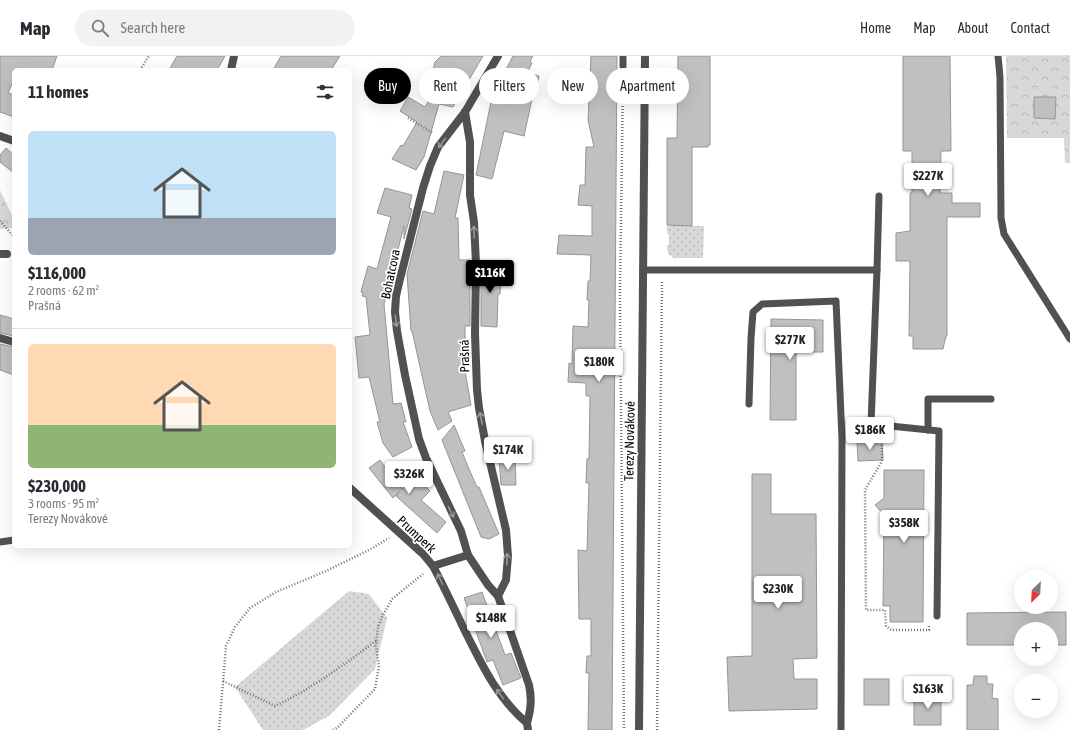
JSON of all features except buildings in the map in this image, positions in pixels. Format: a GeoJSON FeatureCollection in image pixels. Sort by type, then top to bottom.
{"type":"FeatureCollection","features":[{"type":"Feature","properties":{"kind":"street"},"geometry":{"type":"LineString","coordinates":[[231,68],[234,56]]}},
{"type":"Feature","properties":{"kind":"street","name":"Bohatcova"},"geometry":{"type":"LineString","coordinates":[[498,56],[465,112],[438,147],[430,166],[399,283],[395,312],[405,375],[419,439],[426,458],[461,531],[468,555],[488,585],[498,596],[529,684],[532,699],[527,726]]}},
{"type":"Feature","properties":{"kind":"street","name":"Terezy Novákové"},"geometry":{"type":"LineString","coordinates":[[638,730],[645,56]]}},
{"type":"Feature","properties":{"kind":"street","name":"Prašná"},"geometry":{"type":"LineString","coordinates":[[465,112],[470,142],[470,195],[474,222],[476,264],[475,334],[477,390],[485,441],[506,530],[508,556],[506,580],[498,596]]}},
{"type":"Feature","properties":{"kind":"street"},"geometry":{"type":"LineString","coordinates":[[0,136],[12,140]]}},
{"type":"Feature","properties":{"kind":"street"},"geometry":{"type":"LineString","coordinates":[[0,338],[12,341]]}},
{"type":"Feature","properties":{"kind":"street","name":"Prumperk"},"geometry":{"type":"LineString","coordinates":[[352,490],[423,554],[433,566],[478,658],[492,683],[513,712],[527,726]]}},
{"type":"Feature","properties":{"kind":"street"},"geometry":{"type":"LineString","coordinates":[[433,566],[468,555]]}},
{"type":"Feature","properties":{"kind":"lane"},"geometry":{"type":"LineString","coordinates":[[623,56],[624,66]]}},
{"type":"Feature","properties":{"kind":"lane"},"geometry":{"type":"LineString","coordinates":[[998,56],[1000,77],[1001,218],[1004,234],[1070,339]]}},
{"type":"Feature","properties":{"kind":"lane"},"geometry":{"type":"LineString","coordinates":[[879,196],[871,424],[939,431],[937,616]]}},
{"type":"Feature","properties":{"kind":"lane"},"geometry":{"type":"LineString","coordinates":[[643,270],[877,270]]}},
{"type":"Feature","properties":{"kind":"lane"},"geometry":{"type":"LineString","coordinates":[[749,404],[751,338],[754,312],[762,304],[836,301],[842,439],[841,730]]}},
{"type":"Feature","properties":{"kind":"lane"},"geometry":{"type":"LineString","coordinates":[[928,430],[928,398],[991,399]]}},
{"type":"Feature","properties":{"kind":"lane"},"geometry":{"type":"LineString","coordinates":[[0,542],[12,540]]}},
{"type":"Feature","properties":{"kind":"path"},"geometry":{"type":"LineString","coordinates":[[141,68],[149,56]]}},
{"type":"Feature","properties":{"kind":"path"},"geometry":{"type":"LineString","coordinates":[[624,66],[620,302],[624,730]]}},
{"type":"Feature","properties":{"kind":"path"},"geometry":{"type":"LineString","coordinates":[[408,118],[444,140]]}},
{"type":"Feature","properties":{"kind":"path"},"geometry":{"type":"LineString","coordinates":[[0,220],[12,235]]}},
{"type":"Feature","properties":{"kind":"path"},"geometry":{"type":"LineString","coordinates":[[657,730],[662,270]]}},
{"type":"Feature","properties":{"kind":"path"},"geometry":{"type":"LineString","coordinates":[[881,425],[882,462],[865,490],[866,610],[885,610],[886,626],[890,630],[929,630],[929,622]]}},
{"type":"Feature","properties":{"kind":"path"},"geometry":{"type":"LineString","coordinates":[[219,730],[226,646],[235,627],[250,608],[276,592],[326,571],[369,550],[397,532]]}},
{"type":"Feature","properties":{"kind":"path"},"geometry":{"type":"LineString","coordinates":[[333,730],[337,729],[376,689],[379,666],[376,652],[378,627],[392,599],[433,566]]}},
{"type":"Feature","properties":{"kind":"path"},"geometry":{"type":"LineString","coordinates":[[223,681],[275,706],[296,696],[353,659],[377,640]]}},
{"type":"Feature","properties":{"kind":"green space"},"geometry":{"type":"Polygon","coordinates":[[[1006,56],[1070,56],[1070,163],[1065,163],[1064,138],[1007,138],[1006,56]]]}},
{"type":"Feature","properties":{"kind":"green space"},"geometry":{"type":"Polygon","coordinates":[[[0,190],[12,216],[12,228],[0,229],[0,190]]]}},
{"type":"Feature","properties":{"kind":"green space"},"geometry":{"type":"Polygon","coordinates":[[[667,225],[704,226],[703,258],[674,258],[670,256],[667,250],[667,245],[669,245],[669,235],[667,234],[667,225]]]}},
{"type":"Feature","properties":{"kind":"green space"},"geometry":{"type":"Polygon","coordinates":[[[349,591],[369,594],[387,618],[375,669],[329,716],[303,730],[263,730],[235,687],[349,591]]]}}]}
